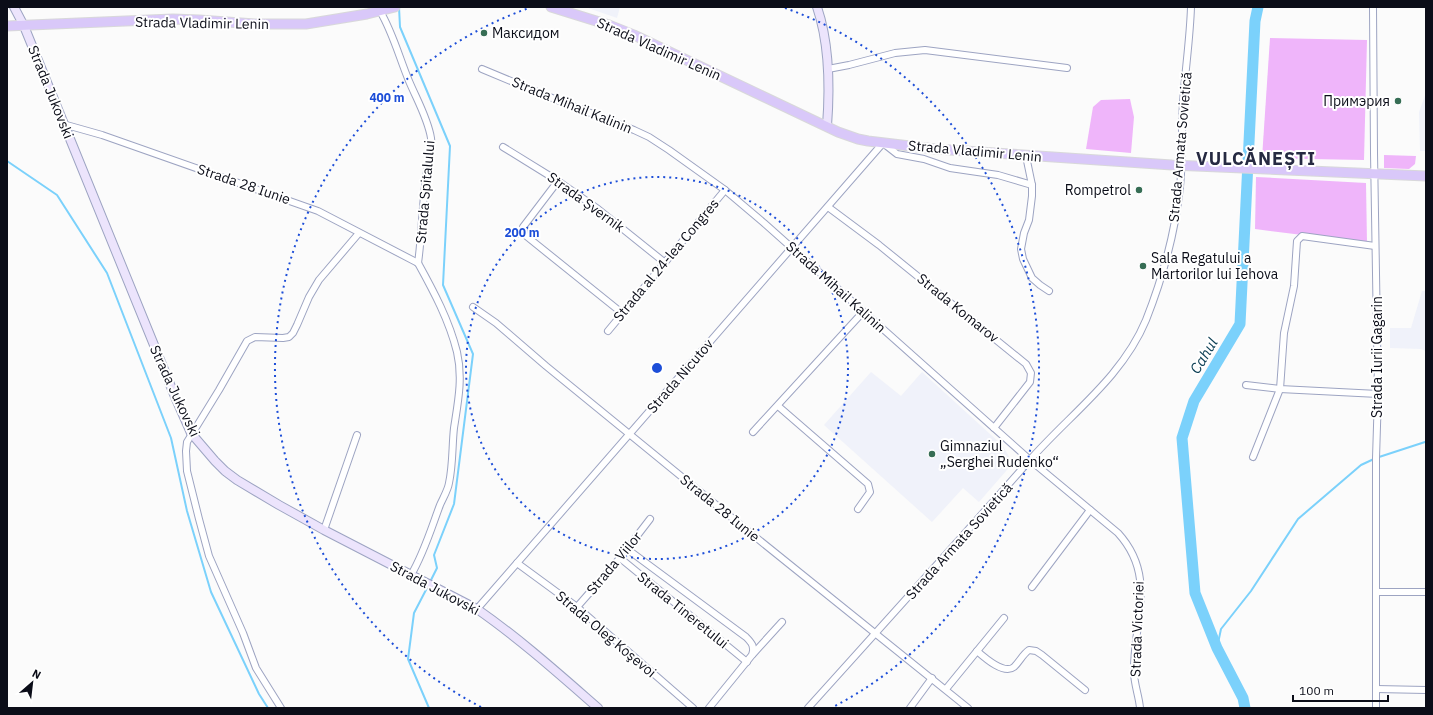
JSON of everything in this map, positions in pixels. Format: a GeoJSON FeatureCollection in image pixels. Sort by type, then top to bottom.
{"type":"FeatureCollection","features":[{"type":"Feature","properties":{"kind":"main road","name":"Strada Jukovski"},"geometry":{"type":"LineString","coordinates":[[14,7],[24,26],[176,399],[191,432],[215,461],[237,480],[278,505],[477,609],[535,654],[598,708]]}},
{"type":"Feature","properties":{"kind":"main road","name":"Strada Vladimir Lenin"},"geometry":{"type":"LineString","coordinates":[[7,26],[173,20],[199,20],[255,24],[306,24],[368,10],[382,10],[394,7]]}},
{"type":"Feature","properties":{"kind":"main road","name":"Strada Vladimir Lenin"},"geometry":{"type":"LineString","coordinates":[[551,7],[609,25],[634,35],[827,126],[858,139],[935,149],[1026,156],[1226,168],[1426,176]]}},
{"type":"Feature","properties":{"kind":"main road"},"geometry":{"type":"LineString","coordinates":[[817,7],[826,44],[828,69],[827,126]]}},
{"type":"Feature","properties":{"kind":"street","name":"Strada Armata Sovietică"},"geometry":{"type":"LineString","coordinates":[[808,708],[960,541],[1030,460],[1103,385],[1123,362],[1136,340],[1156,293],[1170,250],[1180,188],[1183,104],[1191,7]]}},
{"type":"Feature","properties":{"kind":"street","name":"Strada Iurii Gagarin"},"geometry":{"type":"LineString","coordinates":[[1373,7],[1378,394],[1376,458],[1376,708]]}},
{"type":"Feature","properties":{"kind":"street","name":"Strada Spitalului"},"geometry":{"type":"LineString","coordinates":[[382,10],[398,49],[408,79],[426,120],[431,139],[431,152],[426,176],[418,263]]}},
{"type":"Feature","properties":{"kind":"street"},"geometry":{"type":"LineString","coordinates":[[828,69],[895,53],[925,50],[1067,68]]}},
{"type":"Feature","properties":{"kind":"street","name":"Strada Mihail Kalinin"},"geometry":{"type":"LineString","coordinates":[[482,69],[546,96],[634,130],[670,150],[725,190],[1030,460],[1112,528],[1127,542],[1132,551],[1139,574]]}},
{"type":"Feature","properties":{"kind":"street","name":"Strada 28 Iunie"},"geometry":{"type":"LineString","coordinates":[[63,124],[109,138],[318,210],[418,263]]}},
{"type":"Feature","properties":{"kind":"street"},"geometry":{"type":"LineString","coordinates":[[883,143],[897,154],[924,159],[950,168],[998,175],[1032,185]]}},
{"type":"Feature","properties":{"kind":"street","name":"Strada Nicutov"},"geometry":{"type":"LineString","coordinates":[[477,609],[883,143]]}},
{"type":"Feature","properties":{"kind":"street","name":"Strada Șvernik"},"geometry":{"type":"LineString","coordinates":[[504,147],[558,181],[598,209],[664,262]]}},
{"type":"Feature","properties":{"kind":"street"},"geometry":{"type":"LineString","coordinates":[[1026,156],[1032,185],[1031,208],[1021,250],[1023,259],[1032,278],[1049,291]]}},
{"type":"Feature","properties":{"kind":"street"},"geometry":{"type":"LineString","coordinates":[[558,181],[523,227],[525,235],[622,313]]}},
{"type":"Feature","properties":{"kind":"street","name":"Strada al 24-lea Congres"},"geometry":{"type":"LineString","coordinates":[[608,331],[725,190]]}},
{"type":"Feature","properties":{"kind":"street","name":"Strada Komarov"},"geometry":{"type":"LineString","coordinates":[[828,206],[879,244],[1026,364],[1031,373],[1030,382],[994,428]]}},
{"type":"Feature","properties":{"kind":"street"},"geometry":{"type":"LineString","coordinates":[[281,708],[256,668],[244,633],[209,556],[198,519],[187,471],[186,446],[191,432],[219,390],[247,341],[255,337],[289,337],[293,333],[308,297],[319,280],[359,233]]}},
{"type":"Feature","properties":{"kind":"street"},"geometry":{"type":"LineString","coordinates":[[1253,457],[1280,389],[1284,333],[1294,286],[1297,241],[1302,236],[1375,246]]}},
{"type":"Feature","properties":{"kind":"street"},"geometry":{"type":"LineString","coordinates":[[411,575],[420,559],[440,504],[449,485],[452,470],[453,438],[460,380],[457,354],[449,325],[435,294],[418,263]]}},
{"type":"Feature","properties":{"kind":"street","name":"Strada 28 Iunie"},"geometry":{"type":"LineString","coordinates":[[473,307],[496,322],[546,366],[629,434],[968,708]]}},
{"type":"Feature","properties":{"kind":"street"},"geometry":{"type":"LineString","coordinates":[[753,432],[863,312]]}},
{"type":"Feature","properties":{"kind":"street"},"geometry":{"type":"LineString","coordinates":[[1246,385],[1280,389],[1378,394]]}},
{"type":"Feature","properties":{"kind":"street"},"geometry":{"type":"LineString","coordinates":[[778,406],[868,484],[870,492],[858,508]]}},
{"type":"Feature","properties":{"kind":"street"},"geometry":{"type":"LineString","coordinates":[[324,530],[357,435]]}},
{"type":"Feature","properties":{"kind":"street"},"geometry":{"type":"LineString","coordinates":[[1032,587],[1090,510]]}},
{"type":"Feature","properties":{"kind":"street","name":"Strada Viilor"},"geometry":{"type":"LineString","coordinates":[[577,607],[620,558],[650,519]]}},
{"type":"Feature","properties":{"kind":"street","name":"Strada Tineretului"},"geometry":{"type":"LineString","coordinates":[[626,549],[746,637],[752,643],[754,650],[752,655]]}},
{"type":"Feature","properties":{"kind":"street","name":"Strada Tineretului"},"geometry":{"type":"LineString","coordinates":[[620,558],[747,662]]}},
{"type":"Feature","properties":{"kind":"street","name":"Strada Oleg Koşevoi"},"geometry":{"type":"LineString","coordinates":[[517,563],[577,607],[693,708]]}},
{"type":"Feature","properties":{"kind":"street","name":"Strada Victoriei"},"geometry":{"type":"LineString","coordinates":[[1139,574],[1141,594],[1134,671],[1140,708]]}},
{"type":"Feature","properties":{"kind":"street"},"geometry":{"type":"LineString","coordinates":[[1377,592],[1426,592]]}},
{"type":"Feature","properties":{"kind":"street"},"geometry":{"type":"LineString","coordinates":[[946,689],[1004,618]]}},
{"type":"Feature","properties":{"kind":"street"},"geometry":{"type":"LineString","coordinates":[[709,708],[752,655],[782,622]]}},
{"type":"Feature","properties":{"kind":"street"},"geometry":{"type":"LineString","coordinates":[[977,651],[1004,669],[1009,669],[1014,666],[1024,654],[1030,650],[1036,651],[1085,690]]}},
{"type":"Feature","properties":{"kind":"street"},"geometry":{"type":"LineString","coordinates":[[910,708],[932,678]]}},
{"type":"Feature","properties":{"kind":"street"},"geometry":{"type":"LineString","coordinates":[[1376,689],[1426,690]]}},
{"type":"Feature","properties":{"kind":"shaded area"},"geometry":{"type":"Polygon","coordinates":[[[585,7],[620,7],[617,18],[585,7]]]}},
{"type":"Feature","properties":{"kind":"shaded area"},"geometry":{"type":"Polygon","coordinates":[[[1270,38],[1367,40],[1364,160],[1262,158],[1270,38]]]}},
{"type":"Feature","properties":{"kind":"shaded area"},"geometry":{"type":"Polygon","coordinates":[[[1426,93],[1426,151],[1420,151],[1419,112],[1426,93]]]}},
{"type":"Feature","properties":{"kind":"shaded area"},"geometry":{"type":"Polygon","coordinates":[[[1130,99],[1134,117],[1131,153],[1086,149],[1093,107],[1101,100],[1130,99]]]}},
{"type":"Feature","properties":{"kind":"shaded area"},"geometry":{"type":"Polygon","coordinates":[[[1384,155],[1416,156],[1415,164],[1409,169],[1384,168],[1384,155]]]}},
{"type":"Feature","properties":{"kind":"shaded area"},"geometry":{"type":"Polygon","coordinates":[[[1256,177],[1366,183],[1367,243],[1255,229],[1256,177]]]}},
{"type":"Feature","properties":{"kind":"shaded area"},"geometry":{"type":"Polygon","coordinates":[[[1422,291],[1426,291],[1426,351],[1421,349],[1390,348],[1390,328],[1411,328],[1422,291]]]}},
{"type":"Feature","properties":{"kind":"shaded area","name":"Gimnaziul „Serghei Rudenko“"},"geometry":{"type":"Polygon","coordinates":[[[871,372],[901,396],[922,372],[1002,445],[1013,463],[979,502],[963,488],[932,522],[824,425],[871,372]]]}},
{"type":"Feature","properties":{"kind":"waterway"},"geometry":{"type":"LineString","coordinates":[[399,7],[400,27],[450,146],[443,285],[473,354],[454,504],[434,555],[437,568],[430,582]]}},
{"type":"Feature","properties":{"kind":"waterway","name":"Cahul"},"geometry":{"type":"LineString","coordinates":[[1245,708],[1243,698],[1217,648],[1195,593],[1182,438],[1194,401],[1240,324],[1255,21],[1258,7]]}},
{"type":"Feature","properties":{"kind":"waterway"},"geometry":{"type":"LineString","coordinates":[[7,161],[57,195],[107,273],[171,438],[187,511],[211,592],[259,694],[268,708]]}},
{"type":"Feature","properties":{"kind":"waterway"},"geometry":{"type":"LineString","coordinates":[[1217,648],[1221,629],[1251,591],[1298,519],[1361,465],[1376,458],[1425,442]]}},
{"type":"Feature","properties":{"kind":"waterway"},"geometry":{"type":"LineString","coordinates":[[428,586],[414,613],[408,659],[429,708]]}},
{"type":"Feature","properties":{"kind":"place","name":"Максидом"},"geometry":{"type":"Point","coordinates":[484,33]}},
{"type":"Feature","properties":{"kind":"place","name":"Примэрия"},"geometry":{"type":"Point","coordinates":[1398,101]}},
{"type":"Feature","properties":{"kind":"place","name":"Rompetrol"},"geometry":{"type":"Point","coordinates":[1139,190]}},
{"type":"Feature","properties":{"kind":"place","name":"Sala Regatului a Martorilor lui Iehova"},"geometry":{"type":"Point","coordinates":[1143,266]}},
{"type":"Feature","properties":{"kind":"place","name":"Gimnaziul „Serghei Rudenko“"},"geometry":{"type":"Point","coordinates":[932,454]}},
{"type":"Feature","properties":{"kind":"district","name":"VULCĂNEȘTI"},"geometry":{"type":"Point","coordinates":[1256,159]}}]}
